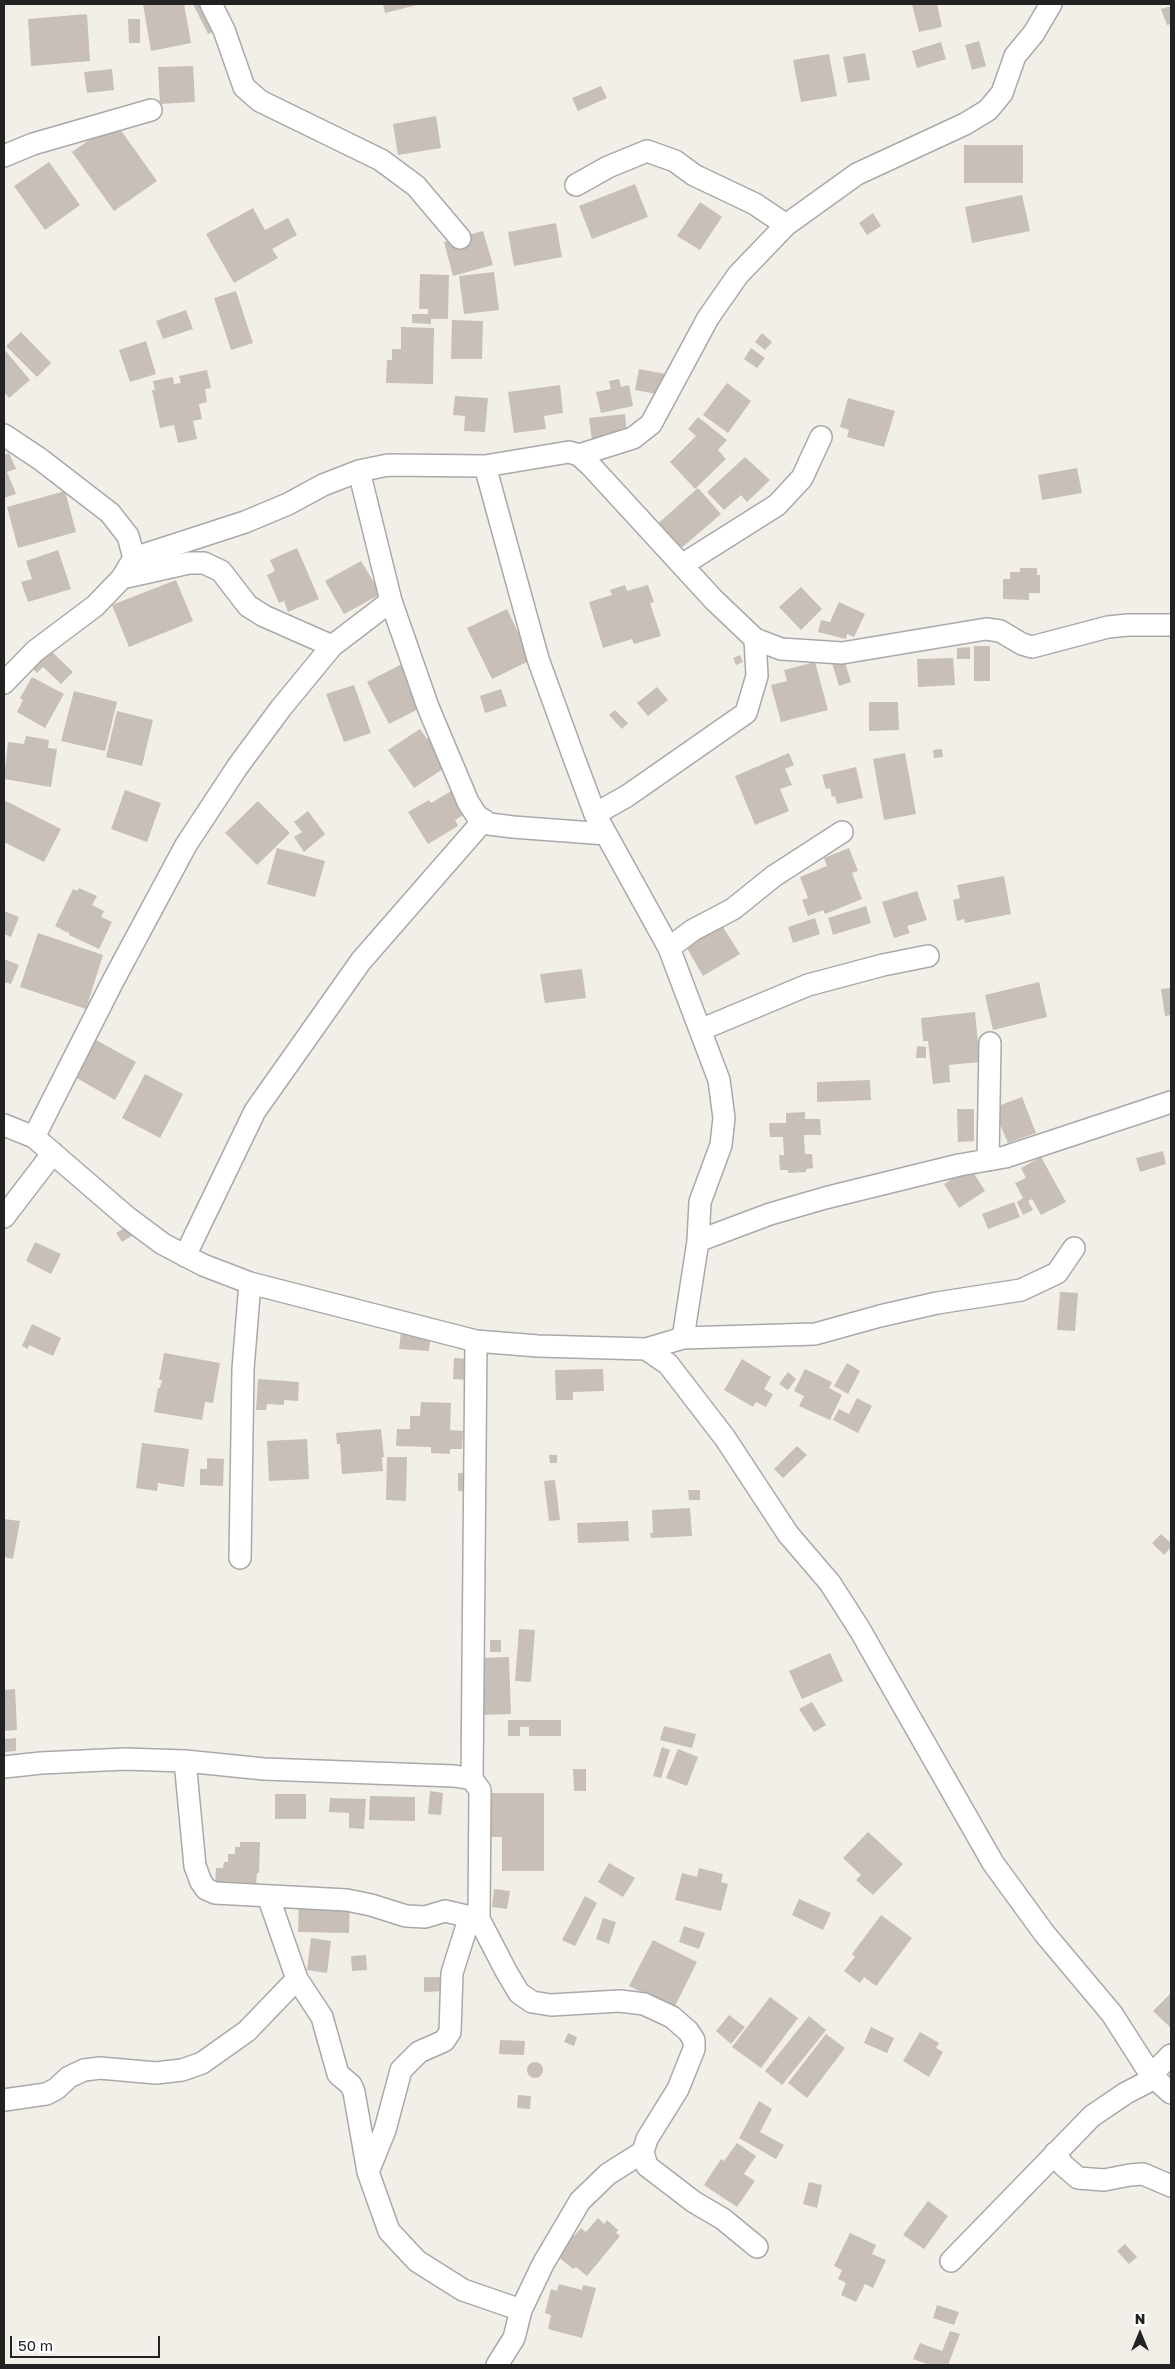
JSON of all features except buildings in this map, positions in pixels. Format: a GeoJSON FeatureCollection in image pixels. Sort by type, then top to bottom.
{"type":"FeatureCollection","features":[{"type":"Feature","properties":{"kind":"street"},"geometry":{"type":"LineString","coordinates":[[211,4],[224,30],[244,87],[260,101],[381,160],[416,186],[460,238]]}},
{"type":"Feature","properties":{"kind":"street"},"geometry":{"type":"LineString","coordinates":[[579,455],[633,438],[651,424],[708,318],[738,275],[786,225],[857,174],[965,124],[988,110],[1002,93],[1015,56],[1034,33],[1051,4]]}},
{"type":"Feature","properties":{"kind":"street"},"geometry":{"type":"LineString","coordinates":[[4,156],[33,144],[151,110]]}},
{"type":"Feature","properties":{"kind":"street"},"geometry":{"type":"LineString","coordinates":[[576,185],[615,164],[647,151],[675,161],[694,175],[755,204],[786,225]]}},
{"type":"Feature","properties":{"kind":"street"},"geometry":{"type":"LineString","coordinates":[[4,435],[40,459],[110,513],[128,536],[134,558]]}},
{"type":"Feature","properties":{"kind":"street"},"geometry":{"type":"LineString","coordinates":[[682,565],[778,505],[802,478],[821,437]]}},
{"type":"Feature","properties":{"kind":"street"},"geometry":{"type":"LineString","coordinates":[[4,683],[36,651],[95,606],[122,578],[134,558],[245,522],[288,504],[323,485],[359,471],[388,465],[485,466],[569,452],[579,455],[714,600],[755,639],[782,649],[842,653],[986,629],[1000,631],[1032,647],[1108,627],[1171,625]]}},
{"type":"Feature","properties":{"kind":"street"},"geometry":{"type":"LineString","coordinates":[[485,466],[538,659],[595,814],[669,948],[719,1080],[724,1118],[721,1145],[700,1202],[698,1241],[683,1338]]}},
{"type":"Feature","properties":{"kind":"street"},"geometry":{"type":"LineString","coordinates":[[359,471],[391,601],[428,707],[468,802],[477,816],[489,824],[606,834]]}},
{"type":"Feature","properties":{"kind":"street"},"geometry":{"type":"LineString","coordinates":[[122,578],[189,563],[204,563],[221,571],[248,606],[264,616],[332,646]]}},
{"type":"Feature","properties":{"kind":"street"},"geometry":{"type":"LineString","coordinates":[[34,1137],[113,981],[186,845],[238,766],[281,708],[332,646],[391,601]]}},
{"type":"Feature","properties":{"kind":"street"},"geometry":{"type":"LineString","coordinates":[[595,814],[627,796],[746,713],[757,676],[755,639]]}},
{"type":"Feature","properties":{"kind":"street"},"geometry":{"type":"LineString","coordinates":[[185,1256],[255,1111],[362,961],[484,820]]}},
{"type":"Feature","properties":{"kind":"street"},"geometry":{"type":"LineString","coordinates":[[669,948],[693,930],[733,909],[774,876],[842,832]]}},
{"type":"Feature","properties":{"kind":"street"},"geometry":{"type":"LineString","coordinates":[[700,1030],[808,985],[883,965],[928,956]]}},
{"type":"Feature","properties":{"kind":"street"},"geometry":{"type":"LineString","coordinates":[[988,1160],[990,1043]]}},
{"type":"Feature","properties":{"kind":"street"},"geometry":{"type":"LineString","coordinates":[[698,1241],[770,1214],[825,1198],[1005,1157],[1171,1102]]}},
{"type":"Feature","properties":{"kind":"street"},"geometry":{"type":"LineString","coordinates":[[4,1125],[34,1137],[128,1218],[163,1244],[203,1265],[250,1283],[476,1341],[538,1346],[646,1349],[683,1338],[815,1334],[936,1303],[1021,1290],[1057,1273],[1074,1248]]}},
{"type":"Feature","properties":{"kind":"street"},"geometry":{"type":"LineString","coordinates":[[4,1217],[53,1153]]}},
{"type":"Feature","properties":{"kind":"street"},"geometry":{"type":"LineString","coordinates":[[240,1558],[243,1369],[250,1283]]}},
{"type":"Feature","properties":{"kind":"street"},"geometry":{"type":"LineString","coordinates":[[368,2172],[385,2130],[401,2070],[419,2052],[444,2041],[450,2032],[452,1973],[474,1918],[480,1790],[472,1779],[476,1341]]}},
{"type":"Feature","properties":{"kind":"street"},"geometry":{"type":"LineString","coordinates":[[646,1349],[668,1364],[725,1438],[788,1534],[830,1583],[860,1630],[993,1863],[1044,1933],[1112,2014],[1153,2077],[1171,2093]]}},
{"type":"Feature","properties":{"kind":"street"},"geometry":{"type":"LineString","coordinates":[[4,1767],[42,1763],[126,1759],[185,1761],[264,1769],[454,1776],[472,1779]]}},
{"type":"Feature","properties":{"kind":"street"},"geometry":{"type":"LineString","coordinates":[[185,1761],[195,1866],[206,1889],[215,1893],[346,1900],[372,1905],[406,1916],[425,1917],[445,1911],[474,1918],[519,1993],[532,2002],[551,2005],[620,2001],[644,2004],[672,2017],[688,2031],[694,2040],[694,2049],[690,2064],[647,2139],[643,2152],[647,2166],[667,2183],[723,2219],[757,2247]]}},
{"type":"Feature","properties":{"kind":"street"},"geometry":{"type":"LineString","coordinates":[[268,1896],[297,1979],[322,2017],[338,2074],[351,2085],[360,2120],[368,2172],[389,2231],[417,2261],[463,2290],[520,2310]]}},
{"type":"Feature","properties":{"kind":"street"},"geometry":{"type":"LineString","coordinates":[[4,2100],[46,2094],[56,2089],[69,2077],[84,2070],[100,2068],[156,2073],[182,2070],[202,2064],[247,2030],[297,1979]]}},
{"type":"Feature","properties":{"kind":"street"},"geometry":{"type":"LineString","coordinates":[[951,2261],[1092,2116],[1109,2103],[1153,2077],[1171,2056]]}},
{"type":"Feature","properties":{"kind":"street"},"geometry":{"type":"LineString","coordinates":[[497,2365],[514,2338],[520,2310],[543,2264],[580,2201],[608,2174],[643,2152]]}},
{"type":"Feature","properties":{"kind":"street"},"geometry":{"type":"LineString","coordinates":[[1055,2154],[1070,2173],[1078,2178],[1104,2180],[1143,2174],[1171,2186]]}}]}
